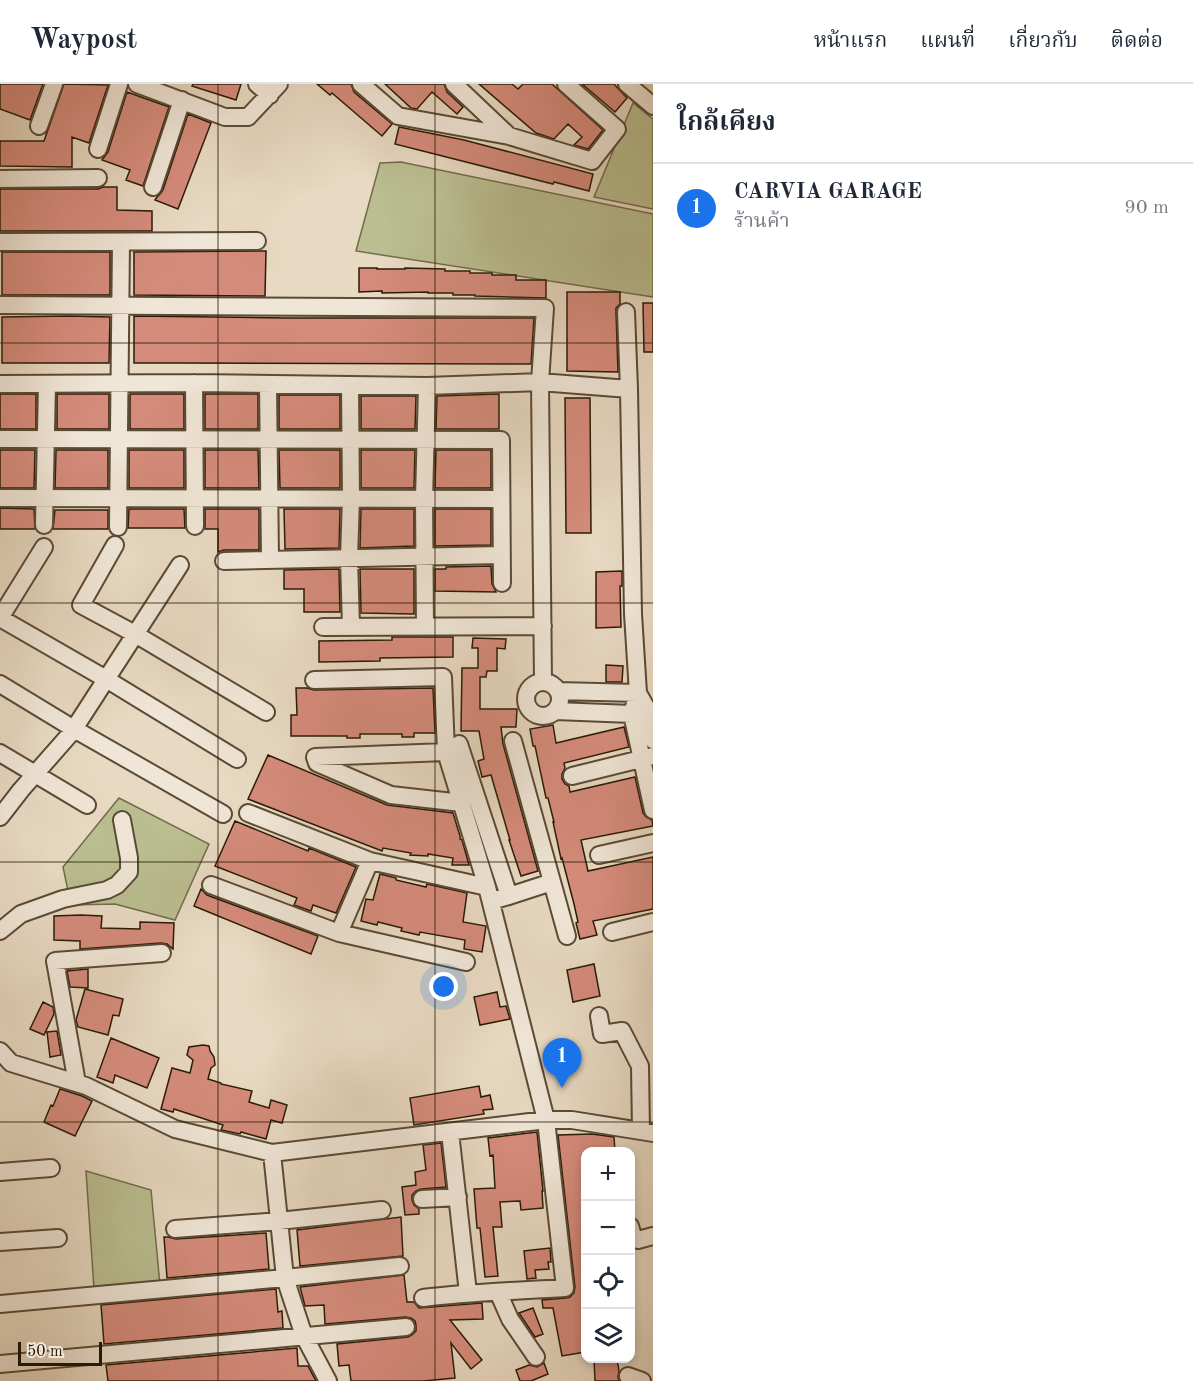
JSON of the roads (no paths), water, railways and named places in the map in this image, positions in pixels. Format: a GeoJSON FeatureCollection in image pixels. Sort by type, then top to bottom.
{"type":"FeatureCollection","features":[{"type":"Feature","properties":{"kind":"street"},"geometry":{"type":"LineString","coordinates":[[39,126],[54,84]]}},
{"type":"Feature","properties":{"kind":"street"},"geometry":{"type":"LineString","coordinates":[[98,149],[119,84]]}},
{"type":"Feature","properties":{"kind":"street"},"geometry":{"type":"LineString","coordinates":[[137,84],[225,117],[248,117],[268,88]]}},
{"type":"Feature","properties":{"kind":"street"},"geometry":{"type":"LineString","coordinates":[[361,84],[398,116],[509,136],[592,161],[617,129],[566,84]]}},
{"type":"Feature","properties":{"kind":"street"},"geometry":{"type":"LineString","coordinates":[[454,84],[509,136]]}},
{"type":"Feature","properties":{"kind":"street"},"geometry":{"type":"LineString","coordinates":[[627,84],[653,106]]}},
{"type":"Feature","properties":{"kind":"street"},"geometry":{"type":"LineString","coordinates":[[153,187],[182,100]]}},
{"type":"Feature","properties":{"kind":"street"},"geometry":{"type":"LineString","coordinates":[[0,179],[98,178]]}},
{"type":"Feature","properties":{"kind":"street"},"geometry":{"type":"LineString","coordinates":[[0,242],[257,241]]}},
{"type":"Feature","properties":{"kind":"street"},"geometry":{"type":"LineString","coordinates":[[118,527],[121,242]]}},
{"type":"Feature","properties":{"kind":"street"},"geometry":{"type":"LineString","coordinates":[[0,305],[545,308],[540,382],[543,682]]}},
{"type":"Feature","properties":{"kind":"street"},"geometry":{"type":"LineString","coordinates":[[626,312],[633,614],[638,693],[632,714],[647,758],[653,810]]}},
{"type":"Feature","properties":{"kind":"street"},"geometry":{"type":"LineString","coordinates":[[0,384],[194,383],[427,386],[540,382],[629,389]]}},
{"type":"Feature","properties":{"kind":"street"},"geometry":{"type":"LineString","coordinates":[[194,383],[195,526]]}},
{"type":"Feature","properties":{"kind":"street"},"geometry":{"type":"LineString","coordinates":[[44,525],[47,384]]}},
{"type":"Feature","properties":{"kind":"street"},"geometry":{"type":"LineString","coordinates":[[268,385],[270,560]]}},
{"type":"Feature","properties":{"kind":"street"},"geometry":{"type":"LineString","coordinates":[[350,386],[351,627]]}},
{"type":"Feature","properties":{"kind":"street"},"geometry":{"type":"LineString","coordinates":[[425,627],[424,499],[427,386]]}},
{"type":"Feature","properties":{"kind":"street"},"geometry":{"type":"LineString","coordinates":[[0,439],[501,440],[502,583]]}},
{"type":"Feature","properties":{"kind":"street"},"geometry":{"type":"LineString","coordinates":[[0,498],[501,499]]}},
{"type":"Feature","properties":{"kind":"street"},"geometry":{"type":"LineString","coordinates":[[115,545],[81,605],[135,634],[266,712]]}},
{"type":"Feature","properties":{"kind":"street"},"geometry":{"type":"LineString","coordinates":[[44,547],[0,618],[237,759]]}},
{"type":"Feature","properties":{"kind":"street"},"geometry":{"type":"LineString","coordinates":[[224,561],[501,555]]}},
{"type":"Feature","properties":{"kind":"street"},"geometry":{"type":"LineString","coordinates":[[0,817],[74,729],[180,565]]}},
{"type":"Feature","properties":{"kind":"street"},"geometry":{"type":"LineString","coordinates":[[323,627],[543,626]]}},
{"type":"Feature","properties":{"kind":"street"},"geometry":{"type":"LineString","coordinates":[[314,680],[443,677],[462,803],[489,894],[546,1120],[565,1288],[468,1293],[423,1298]]}},
{"type":"Feature","properties":{"kind":"street"},"geometry":{"type":"LineString","coordinates":[[543,682],[550,683],[558,691],[560,702],[555,711],[540,716],[535,715],[525,702],[527,692],[534,684],[543,682]]}},
{"type":"Feature","properties":{"kind":"street"},"geometry":{"type":"LineString","coordinates":[[0,684],[223,814]]}},
{"type":"Feature","properties":{"kind":"street"},"geometry":{"type":"LineString","coordinates":[[558,691],[638,693]]}},
{"type":"Feature","properties":{"kind":"street"},"geometry":{"type":"LineString","coordinates":[[638,693],[647,710],[653,740]]}},
{"type":"Feature","properties":{"kind":"street"},"geometry":{"type":"LineString","coordinates":[[555,711],[632,714]]}},
{"type":"Feature","properties":{"kind":"street"},"geometry":{"type":"LineString","coordinates":[[513,741],[567,936]]}},
{"type":"Feature","properties":{"kind":"street"},"geometry":{"type":"LineString","coordinates":[[452,748],[315,757],[317,763],[391,795],[462,803]]}},
{"type":"Feature","properties":{"kind":"street"},"geometry":{"type":"LineString","coordinates":[[452,748],[509,896]]}},
{"type":"Feature","properties":{"kind":"street"},"geometry":{"type":"LineString","coordinates":[[0,753],[87,805]]}},
{"type":"Feature","properties":{"kind":"street"},"geometry":{"type":"LineString","coordinates":[[572,776],[647,758]]}},
{"type":"Feature","properties":{"kind":"street"},"geometry":{"type":"LineString","coordinates":[[248,813],[370,861],[489,894],[509,896],[552,882]]}},
{"type":"Feature","properties":{"kind":"street"},"geometry":{"type":"LineString","coordinates":[[0,930],[21,914],[63,899],[107,890],[117,885],[129,872],[129,858],[122,820]]}},
{"type":"Feature","properties":{"kind":"street"},"geometry":{"type":"LineString","coordinates":[[600,855],[653,843]]}},
{"type":"Feature","properties":{"kind":"street"},"geometry":{"type":"LineString","coordinates":[[339,933],[370,861]]}},
{"type":"Feature","properties":{"kind":"street"},"geometry":{"type":"LineString","coordinates":[[211,885],[339,933],[466,962]]}},
{"type":"Feature","properties":{"kind":"street"},"geometry":{"type":"LineString","coordinates":[[612,932],[653,922]]}},
{"type":"Feature","properties":{"kind":"street"},"geometry":{"type":"LineString","coordinates":[[77,1083],[55,961],[162,953]]}},
{"type":"Feature","properties":{"kind":"street"},"geometry":{"type":"LineString","coordinates":[[0,1051],[11,1063],[77,1083],[175,1129],[272,1153],[546,1120],[572,1120],[647,1132],[646,1065],[622,1031],[602,1034],[599,1016]]}},
{"type":"Feature","properties":{"kind":"street"},"geometry":{"type":"LineString","coordinates":[[450,1132],[468,1293]]}},
{"type":"Feature","properties":{"kind":"street"},"geometry":{"type":"LineString","coordinates":[[272,1153],[285,1278],[304,1336],[328,1381]]}},
{"type":"Feature","properties":{"kind":"street"},"geometry":{"type":"LineString","coordinates":[[0,1172],[51,1168]]}},
{"type":"Feature","properties":{"kind":"street"},"geometry":{"type":"LineString","coordinates":[[422,1199],[458,1197]]}},
{"type":"Feature","properties":{"kind":"street"},"geometry":{"type":"LineString","coordinates":[[175,1229],[382,1210]]}},
{"type":"Feature","properties":{"kind":"street"},"geometry":{"type":"LineString","coordinates":[[635,1238],[638,1240],[653,1236]]}},
{"type":"Feature","properties":{"kind":"street"},"geometry":{"type":"LineString","coordinates":[[0,1242],[58,1238]]}},
{"type":"Feature","properties":{"kind":"street"},"geometry":{"type":"LineString","coordinates":[[0,1304],[400,1266]]}},
{"type":"Feature","properties":{"kind":"street"},"geometry":{"type":"LineString","coordinates":[[498,1292],[510,1319],[536,1357]]}},
{"type":"Feature","properties":{"kind":"street"},"geometry":{"type":"LineString","coordinates":[[0,1364],[406,1327]]}},
{"type":"Feature","properties":{"kind":"place","name":"CARVIA GARAGE"},"geometry":{"type":"Point","coordinates":[562,1088]}}]}
